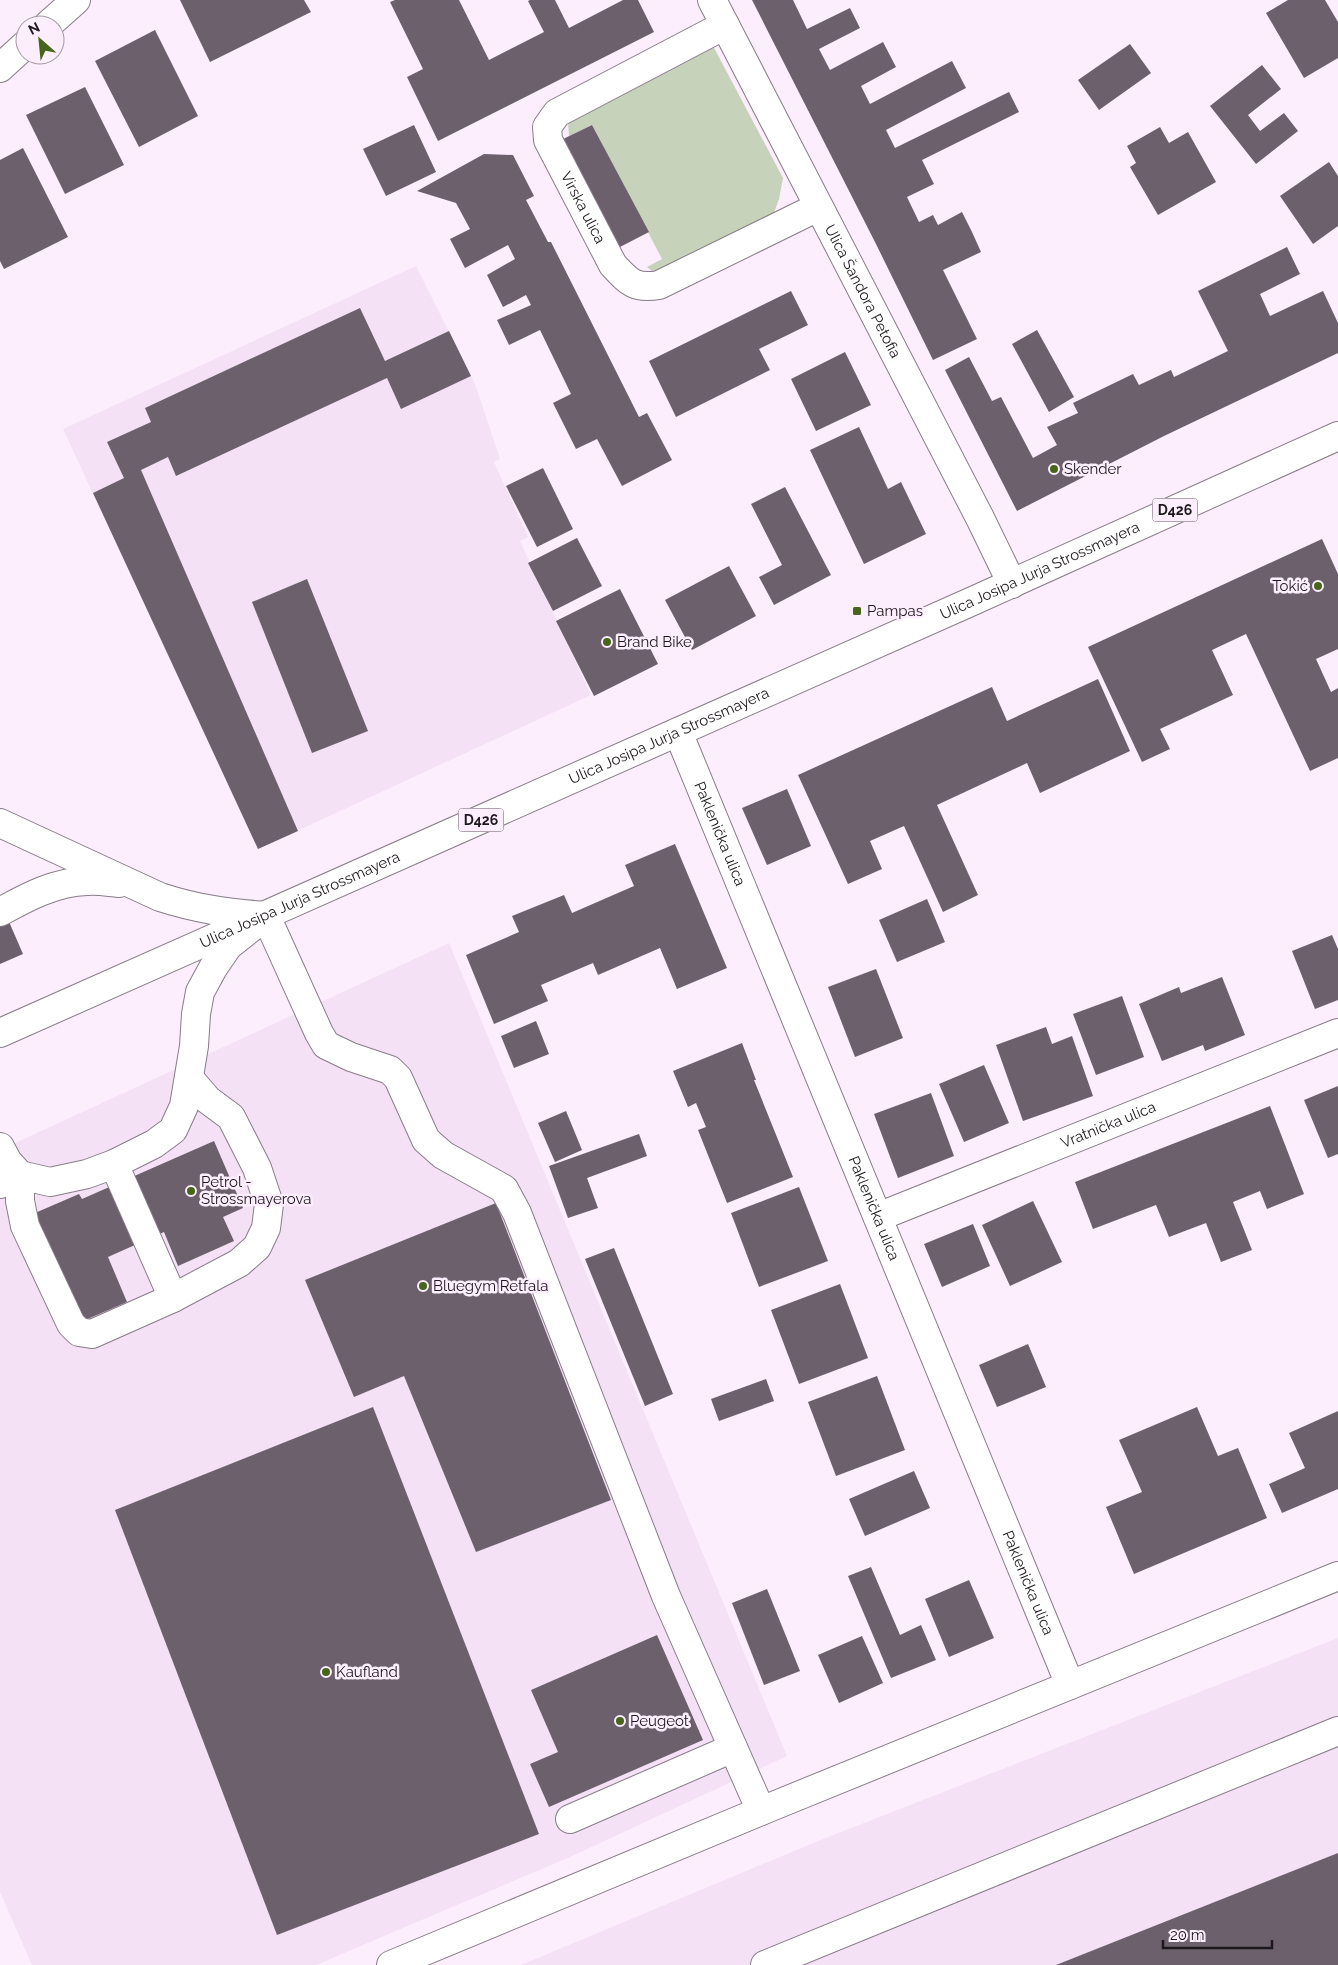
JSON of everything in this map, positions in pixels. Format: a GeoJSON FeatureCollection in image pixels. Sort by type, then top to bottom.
{"type":"FeatureCollection","features":[{"type":"Feature","properties":{"kind":"street"},"geometry":{"type":"LineString","coordinates":[[59,15],[76,0]]}},
{"type":"Feature","properties":{"kind":"street","name":"Ulica Šandora Petofia"},"geometry":{"type":"LineString","coordinates":[[712,0],[980,518],[1012,584]]}},
{"type":"Feature","properties":{"kind":"street","name":"Virska ulica"},"geometry":{"type":"LineString","coordinates":[[725,25],[557,113],[547,126],[548,140],[552,148],[613,265],[628,282],[644,288],[658,286],[818,207]]}},
{"type":"Feature","properties":{"kind":"street"},"geometry":{"type":"LineString","coordinates":[[0,68],[15,54]]}},
{"type":"Feature","properties":{"kind":"street","name":"Ulica Josipa Jurja Strossmayera"},"geometry":{"type":"LineString","coordinates":[[0,1033],[1012,584],[1338,436]]}},
{"type":"Feature","properties":{"kind":"street","name":"Paklenička ulica"},"geometry":{"type":"LineString","coordinates":[[678,732],[1070,1685]]}},
{"type":"Feature","properties":{"kind":"street"},"geometry":{"type":"LineString","coordinates":[[0,823],[160,897],[187,906],[221,913],[266,916]]}},
{"type":"Feature","properties":{"kind":"street"},"geometry":{"type":"LineString","coordinates":[[0,912],[28,897],[56,886],[87,881],[130,884]]}},
{"type":"Feature","properties":{"kind":"street"},"geometry":{"type":"LineString","coordinates":[[10,1180],[50,1182],[87,1174],[114,1164],[154,1144],[173,1130],[184,1106],[200,992],[228,946],[266,916]]}},
{"type":"Feature","properties":{"kind":"street"},"geometry":{"type":"LineString","coordinates":[[266,916],[319,1033],[326,1044],[351,1058],[390,1070],[398,1078],[426,1140],[443,1155],[504,1189],[517,1213],[666,1596],[761,1811]]}},
{"type":"Feature","properties":{"kind":"street","name":"Vratnička ulica"},"geometry":{"type":"LineString","coordinates":[[878,1217],[1338,1033]]}},
{"type":"Feature","properties":{"kind":"street"},"geometry":{"type":"LineString","coordinates":[[0,1147],[8,1162],[10,1180],[20,1201],[25,1226],[71,1324],[79,1332],[92,1334],[172,1298],[239,1264],[257,1247],[266,1228],[268,1204],[258,1168],[231,1117],[208,1100],[189,1078]]}},
{"type":"Feature","properties":{"kind":"street"},"geometry":{"type":"LineString","coordinates":[[114,1164],[172,1298]]}},
{"type":"Feature","properties":{"kind":"street"},"geometry":{"type":"LineString","coordinates":[[392,1965],[761,1811],[1338,1576]]}},
{"type":"Feature","properties":{"kind":"street"},"geometry":{"type":"LineString","coordinates":[[765,1965],[1338,1731]]}},
{"type":"Feature","properties":{"kind":"street"},"geometry":{"type":"LineString","coordinates":[[570,1819],[733,1748]]}},
{"type":"Feature","properties":{"kind":"shaded area"},"geometry":{"type":"Polygon","coordinates":[[[416,266],[475,384],[500,459],[494,462],[528,537],[520,541],[591,695],[258,849],[63,429],[416,266]]]}},
{"type":"Feature","properties":{"kind":"shaded area"},"geometry":{"type":"Polygon","coordinates":[[[449,943],[787,1756],[570,1857],[316,1965],[32,1965],[0,1892],[0,1150],[449,943]]]}},
{"type":"Feature","properties":{"kind":"shaded area"},"geometry":{"type":"Polygon","coordinates":[[[1338,1638],[1338,1965],[521,1965],[823,1839],[1338,1638]]]}},
{"type":"Feature","properties":{"kind":"green space"},"geometry":{"type":"Polygon","coordinates":[[[712,44],[783,178],[779,199],[772,218],[664,271],[653,272],[647,267],[662,259],[592,125],[569,136],[568,122],[712,44]]]}},
{"type":"Feature","properties":{"kind":"building"},"geometry":{"type":"Polygon","coordinates":[[[180,0],[304,0],[311,12],[210,62],[180,0]]]}},
{"type":"Feature","properties":{"kind":"building"},"geometry":{"type":"Polygon","coordinates":[[[395,0],[459,0],[489,60],[544,32],[528,1],[530,0],[555,0],[569,28],[623,0],[638,0],[654,32],[438,141],[407,77],[423,69],[390,2],[395,0]]]}},
{"type":"Feature","properties":{"kind":"building"},"geometry":{"type":"Polygon","coordinates":[[[752,0],[793,0],[807,29],[850,8],[860,28],[819,49],[830,70],[883,42],[896,67],[861,86],[870,104],[952,61],[966,88],[886,130],[895,148],[1009,92],[1019,112],[922,160],[934,184],[907,197],[919,222],[933,215],[938,225],[962,212],[972,232],[981,252],[943,270],[977,339],[933,360],[752,0]]]}},
{"type":"Feature","properties":{"kind":"building"},"geometry":{"type":"Polygon","coordinates":[[[1288,0],[1325,0],[1338,22],[1338,58],[1304,78],[1266,13],[1288,0]]]}},
{"type":"Feature","properties":{"kind":"building"},"geometry":{"type":"Polygon","coordinates":[[[155,30],[198,116],[139,147],[95,61],[155,30]]]}},
{"type":"Feature","properties":{"kind":"building"},"geometry":{"type":"Polygon","coordinates":[[[1130,44],[1151,73],[1099,110],[1078,80],[1130,44]]]}},
{"type":"Feature","properties":{"kind":"building"},"geometry":{"type":"Polygon","coordinates":[[[1262,65],[1281,89],[1248,115],[1260,131],[1284,113],[1298,131],[1256,164],[1210,106],[1262,65]]]}},
{"type":"Feature","properties":{"kind":"building"},"geometry":{"type":"Polygon","coordinates":[[[85,87],[124,165],[65,194],[26,115],[85,87]]]}},
{"type":"Feature","properties":{"kind":"building"},"geometry":{"type":"Polygon","coordinates":[[[414,125],[436,172],[386,196],[363,149],[414,125]]]}},
{"type":"Feature","properties":{"kind":"building"},"geometry":{"type":"Polygon","coordinates":[[[592,125],[649,232],[618,248],[561,140],[592,125]]]}},
{"type":"Feature","properties":{"kind":"building"},"geometry":{"type":"Polygon","coordinates":[[[1160,127],[1169,143],[1188,132],[1216,182],[1158,215],[1130,167],[1136,163],[1127,146],[1160,127]]]}},
{"type":"Feature","properties":{"kind":"building"},"geometry":{"type":"Polygon","coordinates":[[[23,148],[68,237],[4,269],[0,261],[0,160],[23,148]]]}},
{"type":"Feature","properties":{"kind":"building"},"geometry":{"type":"Polygon","coordinates":[[[484,154],[513,155],[534,196],[526,200],[548,242],[551,242],[639,417],[647,413],[672,460],[622,486],[597,439],[576,449],[553,403],[571,394],[540,330],[509,345],[497,320],[531,305],[526,295],[503,307],[487,275],[515,259],[508,245],[465,268],[450,239],[470,229],[456,203],[417,191],[484,154]]]}},
{"type":"Feature","properties":{"kind":"building"},"geometry":{"type":"Polygon","coordinates":[[[1329,162],[1338,176],[1338,226],[1313,244],[1280,196],[1329,162]]]}},
{"type":"Feature","properties":{"kind":"building"},"geometry":{"type":"Polygon","coordinates":[[[1287,247],[1300,274],[1260,294],[1270,316],[1323,291],[1338,323],[1338,353],[1164,436],[1017,511],[945,370],[969,357],[992,401],[1001,397],[1033,458],[1057,445],[1047,427],[1078,413],[1073,403],[1133,374],[1139,385],[1171,370],[1174,377],[1228,351],[1198,291],[1287,247]]]}},
{"type":"Feature","properties":{"kind":"building"},"geometry":{"type":"Polygon","coordinates":[[[791,291],[808,325],[759,349],[770,370],[676,417],[649,361],[791,291]]]}},
{"type":"Feature","properties":{"kind":"building"},"geometry":{"type":"Polygon","coordinates":[[[360,308],[385,361],[449,331],[471,376],[401,409],[387,378],[176,476],[168,457],[141,470],[298,831],[258,849],[93,493],[124,478],[107,442],[151,422],[145,408],[360,308]]]}},
{"type":"Feature","properties":{"kind":"building"},"geometry":{"type":"Polygon","coordinates":[[[1037,330],[1074,397],[1049,412],[1012,344],[1037,330]]]}},
{"type":"Feature","properties":{"kind":"building"},"geometry":{"type":"Polygon","coordinates":[[[845,352],[871,405],[816,431],[791,379],[845,352]]]}},
{"type":"Feature","properties":{"kind":"building"},"geometry":{"type":"Polygon","coordinates":[[[859,427],[888,489],[901,482],[926,534],[864,564],[810,450],[859,427]]]}},
{"type":"Feature","properties":{"kind":"building"},"geometry":{"type":"Polygon","coordinates":[[[543,468],[573,529],[537,547],[506,486],[543,468]]]}},
{"type":"Feature","properties":{"kind":"building"},"geometry":{"type":"Polygon","coordinates":[[[785,487],[831,575],[774,605],[759,577],[782,565],[751,504],[785,487]]]}},
{"type":"Feature","properties":{"kind":"building"},"geometry":{"type":"Polygon","coordinates":[[[577,538],[602,586],[553,611],[528,563],[577,538]]]}},
{"type":"Feature","properties":{"kind":"building"},"geometry":{"type":"Polygon","coordinates":[[[1322,539],[1338,574],[1338,649],[1316,659],[1331,692],[1338,688],[1338,758],[1310,771],[1246,634],[1212,650],[1233,695],[1160,729],[1170,749],[1142,762],[1088,647],[1322,539]]]}},
{"type":"Feature","properties":{"kind":"building"},"geometry":{"type":"Polygon","coordinates":[[[729,566],[756,616],[692,650],[665,600],[729,566]]]}},
{"type":"Feature","properties":{"kind":"building"},"geometry":{"type":"Polygon","coordinates":[[[307,579],[368,731],[312,753],[252,602],[307,579]]]}},
{"type":"Feature","properties":{"kind":"building","name":"Brand Bike"},"geometry":{"type":"Polygon","coordinates":[[[620,589],[658,664],[594,696],[556,621],[620,589]]]}},
{"type":"Feature","properties":{"kind":"building"},"geometry":{"type":"Polygon","coordinates":[[[1098,679],[1130,751],[1040,793],[1027,763],[937,805],[978,895],[943,912],[904,826],[870,841],[882,869],[848,884],[798,775],[992,687],[1007,721],[1098,679]]]}},
{"type":"Feature","properties":{"kind":"building"},"geometry":{"type":"Polygon","coordinates":[[[787,789],[811,846],[767,865],[742,808],[787,789]]]}},
{"type":"Feature","properties":{"kind":"building"},"geometry":{"type":"Polygon","coordinates":[[[675,844],[727,968],[677,989],[660,948],[598,975],[593,963],[541,985],[548,1001],[494,1024],[466,955],[519,932],[512,916],[564,895],[572,913],[634,886],[625,865],[675,844]]]}},
{"type":"Feature","properties":{"kind":"building"},"geometry":{"type":"Polygon","coordinates":[[[927,899],[945,942],[897,962],[879,920],[927,899]]]}},
{"type":"Feature","properties":{"kind":"building"},"geometry":{"type":"Polygon","coordinates":[[[0,901],[23,954],[0,964],[0,901]]]}},
{"type":"Feature","properties":{"kind":"building"},"geometry":{"type":"Polygon","coordinates":[[[1332,935],[1338,949],[1338,1000],[1315,1009],[1292,951],[1332,935]]]}},
{"type":"Feature","properties":{"kind":"building"},"geometry":{"type":"Polygon","coordinates":[[[876,969],[903,1038],[855,1057],[828,987],[876,969]]]}},
{"type":"Feature","properties":{"kind":"building"},"geometry":{"type":"Polygon","coordinates":[[[1222,977],[1245,1035],[1205,1051],[1203,1045],[1162,1061],[1139,1004],[1179,987],[1181,993],[1222,977]]]}},
{"type":"Feature","properties":{"kind":"building"},"geometry":{"type":"Polygon","coordinates":[[[1122,996],[1144,1057],[1096,1075],[1073,1014],[1122,996]]]}},
{"type":"Feature","properties":{"kind":"building"},"geometry":{"type":"Polygon","coordinates":[[[536,1021],[549,1054],[514,1068],[501,1036],[536,1021]]]}},
{"type":"Feature","properties":{"kind":"building"},"geometry":{"type":"Polygon","coordinates":[[[1046,1027],[1052,1044],[1072,1036],[1093,1096],[1023,1121],[996,1045],[1046,1027]]]}},
{"type":"Feature","properties":{"kind":"building"},"geometry":{"type":"Polygon","coordinates":[[[742,1043],[756,1080],[754,1080],[793,1177],[727,1203],[698,1130],[706,1127],[696,1103],[688,1107],[673,1071],[742,1043]]]}},
{"type":"Feature","properties":{"kind":"building"},"geometry":{"type":"Polygon","coordinates":[[[984,1065],[1009,1123],[964,1142],[939,1084],[984,1065]]]}},
{"type":"Feature","properties":{"kind":"building"},"geometry":{"type":"Polygon","coordinates":[[[1338,1086],[1338,1154],[1328,1158],[1304,1100],[1338,1086]]]}},
{"type":"Feature","properties":{"kind":"building"},"geometry":{"type":"Polygon","coordinates":[[[931,1093],[954,1156],[898,1178],[874,1114],[931,1093]]]}},
{"type":"Feature","properties":{"kind":"building"},"geometry":{"type":"Polygon","coordinates":[[[1270,1106],[1304,1194],[1267,1209],[1260,1191],[1233,1202],[1252,1250],[1221,1262],[1206,1223],[1169,1237],[1156,1205],[1093,1229],[1075,1182],[1270,1106]]]}},
{"type":"Feature","properties":{"kind":"building"},"geometry":{"type":"Polygon","coordinates":[[[566,1111],[582,1150],[555,1162],[538,1123],[566,1111]]]}},
{"type":"Feature","properties":{"kind":"building"},"geometry":{"type":"Polygon","coordinates":[[[639,1134],[647,1156],[587,1178],[598,1208],[568,1218],[549,1166],[639,1134]]]}},
{"type":"Feature","properties":{"kind":"building"},"geometry":{"type":"Polygon","coordinates":[[[214,1141],[243,1208],[223,1217],[234,1241],[178,1266],[164,1232],[108,1257],[127,1302],[83,1321],[35,1213],[79,1194],[82,1199],[214,1141]]]}},
{"type":"Feature","properties":{"kind":"building"},"geometry":{"type":"Polygon","coordinates":[[[799,1187],[828,1261],[759,1287],[731,1213],[799,1187]]]}},
{"type":"Feature","properties":{"kind":"building"},"geometry":{"type":"Polygon","coordinates":[[[1033,1201],[1062,1262],[1010,1286],[982,1225],[1033,1201]]]}},
{"type":"Feature","properties":{"kind":"building"},"geometry":{"type":"Polygon","coordinates":[[[496,1203],[611,1500],[476,1552],[404,1376],[354,1397],[305,1280],[496,1203]]]}},
{"type":"Feature","properties":{"kind":"building"},"geometry":{"type":"Polygon","coordinates":[[[973,1224],[990,1266],[942,1287],[924,1244],[973,1224]]]}},
{"type":"Feature","properties":{"kind":"building"},"geometry":{"type":"Polygon","coordinates":[[[614,1248],[673,1394],[645,1406],[585,1259],[614,1248]]]}},
{"type":"Feature","properties":{"kind":"building"},"geometry":{"type":"Polygon","coordinates":[[[840,1284],[868,1358],[799,1384],[771,1310],[840,1284]]]}},
{"type":"Feature","properties":{"kind":"building"},"geometry":{"type":"Polygon","coordinates":[[[1028,1344],[1046,1387],[997,1407],[979,1365],[1028,1344]]]}},
{"type":"Feature","properties":{"kind":"building"},"geometry":{"type":"Polygon","coordinates":[[[877,1376],[905,1450],[836,1476],[808,1402],[877,1376]]]}},
{"type":"Feature","properties":{"kind":"building"},"geometry":{"type":"Polygon","coordinates":[[[766,1379],[774,1401],[719,1421],[711,1399],[766,1379]]]}},
{"type":"Feature","properties":{"kind":"building","name":"Kaufland"},"geometry":{"type":"Polygon","coordinates":[[[373,1407],[539,1834],[277,1935],[115,1510],[373,1407]]]}},
{"type":"Feature","properties":{"kind":"building"},"geometry":{"type":"Polygon","coordinates":[[[1197,1407],[1218,1456],[1238,1448],[1267,1518],[1134,1574],[1106,1507],[1142,1492],[1119,1440],[1197,1407]]]}},
{"type":"Feature","properties":{"kind":"building"},"geometry":{"type":"Polygon","coordinates":[[[1338,1411],[1338,1489],[1282,1513],[1269,1484],[1305,1468],[1289,1433],[1338,1411]]]}},
{"type":"Feature","properties":{"kind":"building"},"geometry":{"type":"Polygon","coordinates":[[[914,1471],[930,1508],[865,1536],[849,1499],[914,1471]]]}},
{"type":"Feature","properties":{"kind":"building"},"geometry":{"type":"Polygon","coordinates":[[[871,1567],[900,1635],[921,1625],[936,1660],[891,1678],[848,1576],[871,1567]]]}},
{"type":"Feature","properties":{"kind":"building"},"geometry":{"type":"Polygon","coordinates":[[[969,1580],[994,1638],[949,1657],[925,1599],[969,1580]]]}},
{"type":"Feature","properties":{"kind":"building"},"geometry":{"type":"Polygon","coordinates":[[[767,1589],[800,1671],[764,1685],[732,1603],[767,1589]]]}},
{"type":"Feature","properties":{"kind":"building","name":"Peugeot"},"geometry":{"type":"Polygon","coordinates":[[[657,1635],[703,1740],[549,1807],[530,1764],[558,1752],[531,1690],[657,1635]]]}},
{"type":"Feature","properties":{"kind":"building"},"geometry":{"type":"Polygon","coordinates":[[[862,1636],[883,1683],[839,1703],[818,1655],[862,1636]]]}},
{"type":"Feature","properties":{"kind":"building"},"geometry":{"type":"Polygon","coordinates":[[[1338,1853],[1338,1965],[1056,1965],[1338,1853]]]}},
{"type":"Feature","properties":{"kind":"place","name":"Skender"},"geometry":{"type":"Point","coordinates":[1054,469]}},
{"type":"Feature","properties":{"kind":"place","name":"Tokić"},"geometry":{"type":"Point","coordinates":[1318,586]}},
{"type":"Feature","properties":{"kind":"place","name":"Pampas"},"geometry":{"type":"Point","coordinates":[857,611]}},
{"type":"Feature","properties":{"kind":"place","name":"Brand Bike"},"geometry":{"type":"Point","coordinates":[607,642]}},
{"type":"Feature","properties":{"kind":"place","name":"Petrol - Strossmayerova"},"geometry":{"type":"Point","coordinates":[191,1191]}},
{"type":"Feature","properties":{"kind":"place","name":"Bluegym Retfala"},"geometry":{"type":"Point","coordinates":[423,1286]}},
{"type":"Feature","properties":{"kind":"place","name":"Kaufland"},"geometry":{"type":"Point","coordinates":[326,1672]}},
{"type":"Feature","properties":{"kind":"place","name":"Peugeot"},"geometry":{"type":"Point","coordinates":[620,1721]}}]}
